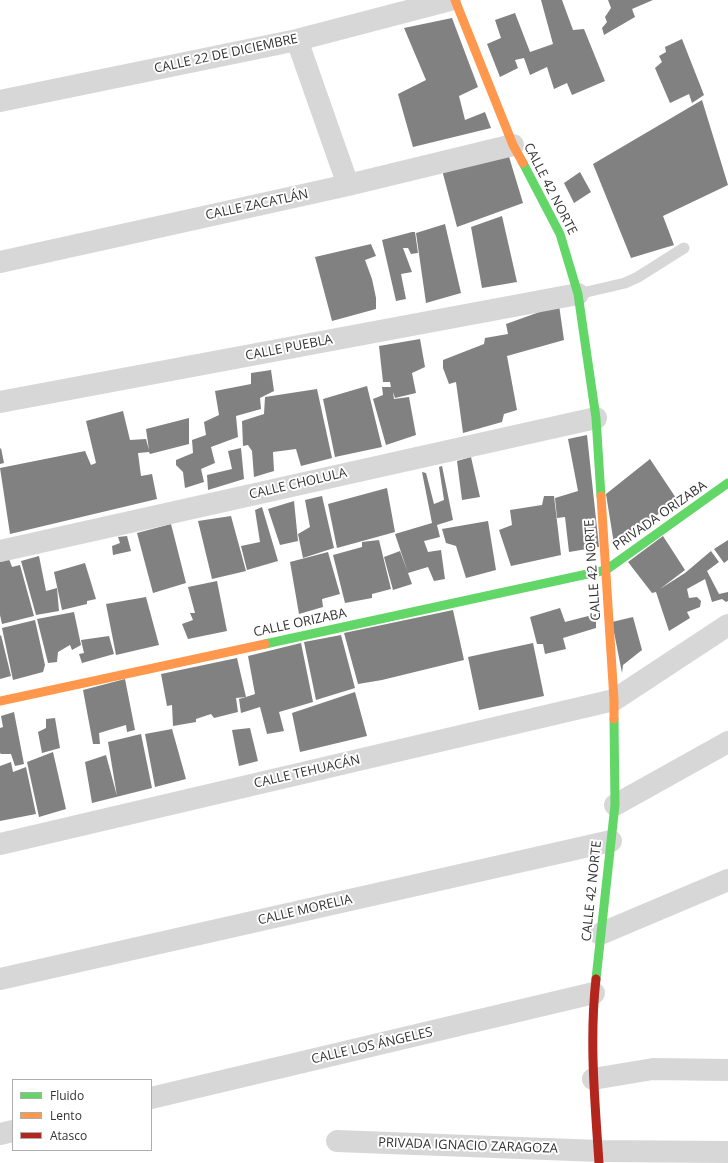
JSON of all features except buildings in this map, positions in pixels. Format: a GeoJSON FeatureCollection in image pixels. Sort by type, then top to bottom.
{"type":"FeatureCollection","features":[{"type":"Feature","properties":{"kind":"street","name":"CALLE 22 DE DICIEMBRE"},"geometry":{"type":"LineString","coordinates":[[0,101],[297,40],[450,0]]}},
{"type":"Feature","properties":{"kind":"street","name":"CALLE 42 NORTE"},"geometry":{"type":"LineString","coordinates":[[455,0],[513,145],[560,234],[578,294],[596,418],[614,700],[615,805],[594,993],[592,1048],[599,1157]]}},
{"type":"Feature","properties":{"kind":"street"},"geometry":{"type":"LineString","coordinates":[[297,40],[348,185]]}},
{"type":"Feature","properties":{"kind":"street","name":"CALLE ZACATLÁN"},"geometry":{"type":"LineString","coordinates":[[0,262],[348,185],[513,145]]}},
{"type":"Feature","properties":{"kind":"street","name":"CALLE PUEBLA"},"geometry":{"type":"LineString","coordinates":[[0,402],[578,294]]}},
{"type":"Feature","properties":{"kind":"street","name":"CALLE CHOLULA"},"geometry":{"type":"LineString","coordinates":[[0,551],[596,418]]}},
{"type":"Feature","properties":{"kind":"street","name":"PRIVADA ORIZABA"},"geometry":{"type":"LineString","coordinates":[[606,570],[728,483]]}},
{"type":"Feature","properties":{"kind":"street","name":"CALLE ORIZABA"},"geometry":{"type":"LineString","coordinates":[[0,701],[606,570]]}},
{"type":"Feature","properties":{"kind":"street"},"geometry":{"type":"LineString","coordinates":[[614,700],[728,625]]}},
{"type":"Feature","properties":{"kind":"street","name":"CALLE TEHUACÁN"},"geometry":{"type":"LineString","coordinates":[[0,844],[614,700]]}},
{"type":"Feature","properties":{"kind":"street"},"geometry":{"type":"LineString","coordinates":[[615,805],[728,742]]}},
{"type":"Feature","properties":{"kind":"street","name":"CALLE MORELIA"},"geometry":{"type":"LineString","coordinates":[[0,979],[611,841]]}},
{"type":"Feature","properties":{"kind":"street"},"geometry":{"type":"LineString","coordinates":[[600,934],[728,880]]}},
{"type":"Feature","properties":{"kind":"street","name":"CALLE LOS ÁNGELES"},"geometry":{"type":"LineString","coordinates":[[152,1098],[594,993]]}},
{"type":"Feature","properties":{"kind":"street"},"geometry":{"type":"LineString","coordinates":[[593,1079],[653,1069],[728,1070]]}},
{"type":"Feature","properties":{"kind":"street"},"geometry":{"type":"LineString","coordinates":[[0,1134],[12,1131]]}},
{"type":"Feature","properties":{"kind":"street","name":"PRIVADA IGNACIO ZARAGOZA"},"geometry":{"type":"LineString","coordinates":[[337,1141],[599,1157],[728,1152]]}},
{"type":"Feature","properties":{"kind":"lane"},"geometry":{"type":"LineString","coordinates":[[578,294],[625,283],[638,278],[684,248]]}},
{"type":"Feature","properties":{"kind":"traffic: fast"},"geometry":{"type":"LineString","coordinates":[[523,163],[560,234],[578,294],[596,418],[601,496]]}},
{"type":"Feature","properties":{"kind":"traffic: fast"},"geometry":{"type":"LineString","coordinates":[[265,644],[606,570],[728,483]]}},
{"type":"Feature","properties":{"kind":"traffic: fast"},"geometry":{"type":"LineString","coordinates":[[596,979],[615,805],[614,719]]}},
{"type":"Feature","properties":{"kind":"traffic: slow"},"geometry":{"type":"LineString","coordinates":[[455,0],[513,145],[523,163]]}},
{"type":"Feature","properties":{"kind":"traffic: slow"},"geometry":{"type":"LineString","coordinates":[[601,496],[614,719]]}},
{"type":"Feature","properties":{"kind":"traffic: slow"},"geometry":{"type":"LineString","coordinates":[[0,701],[265,644]]}},
{"type":"Feature","properties":{"kind":"traffic: jam"},"geometry":{"type":"LineString","coordinates":[[596,979],[593,1048],[594,1094],[599,1163]]}}]}
